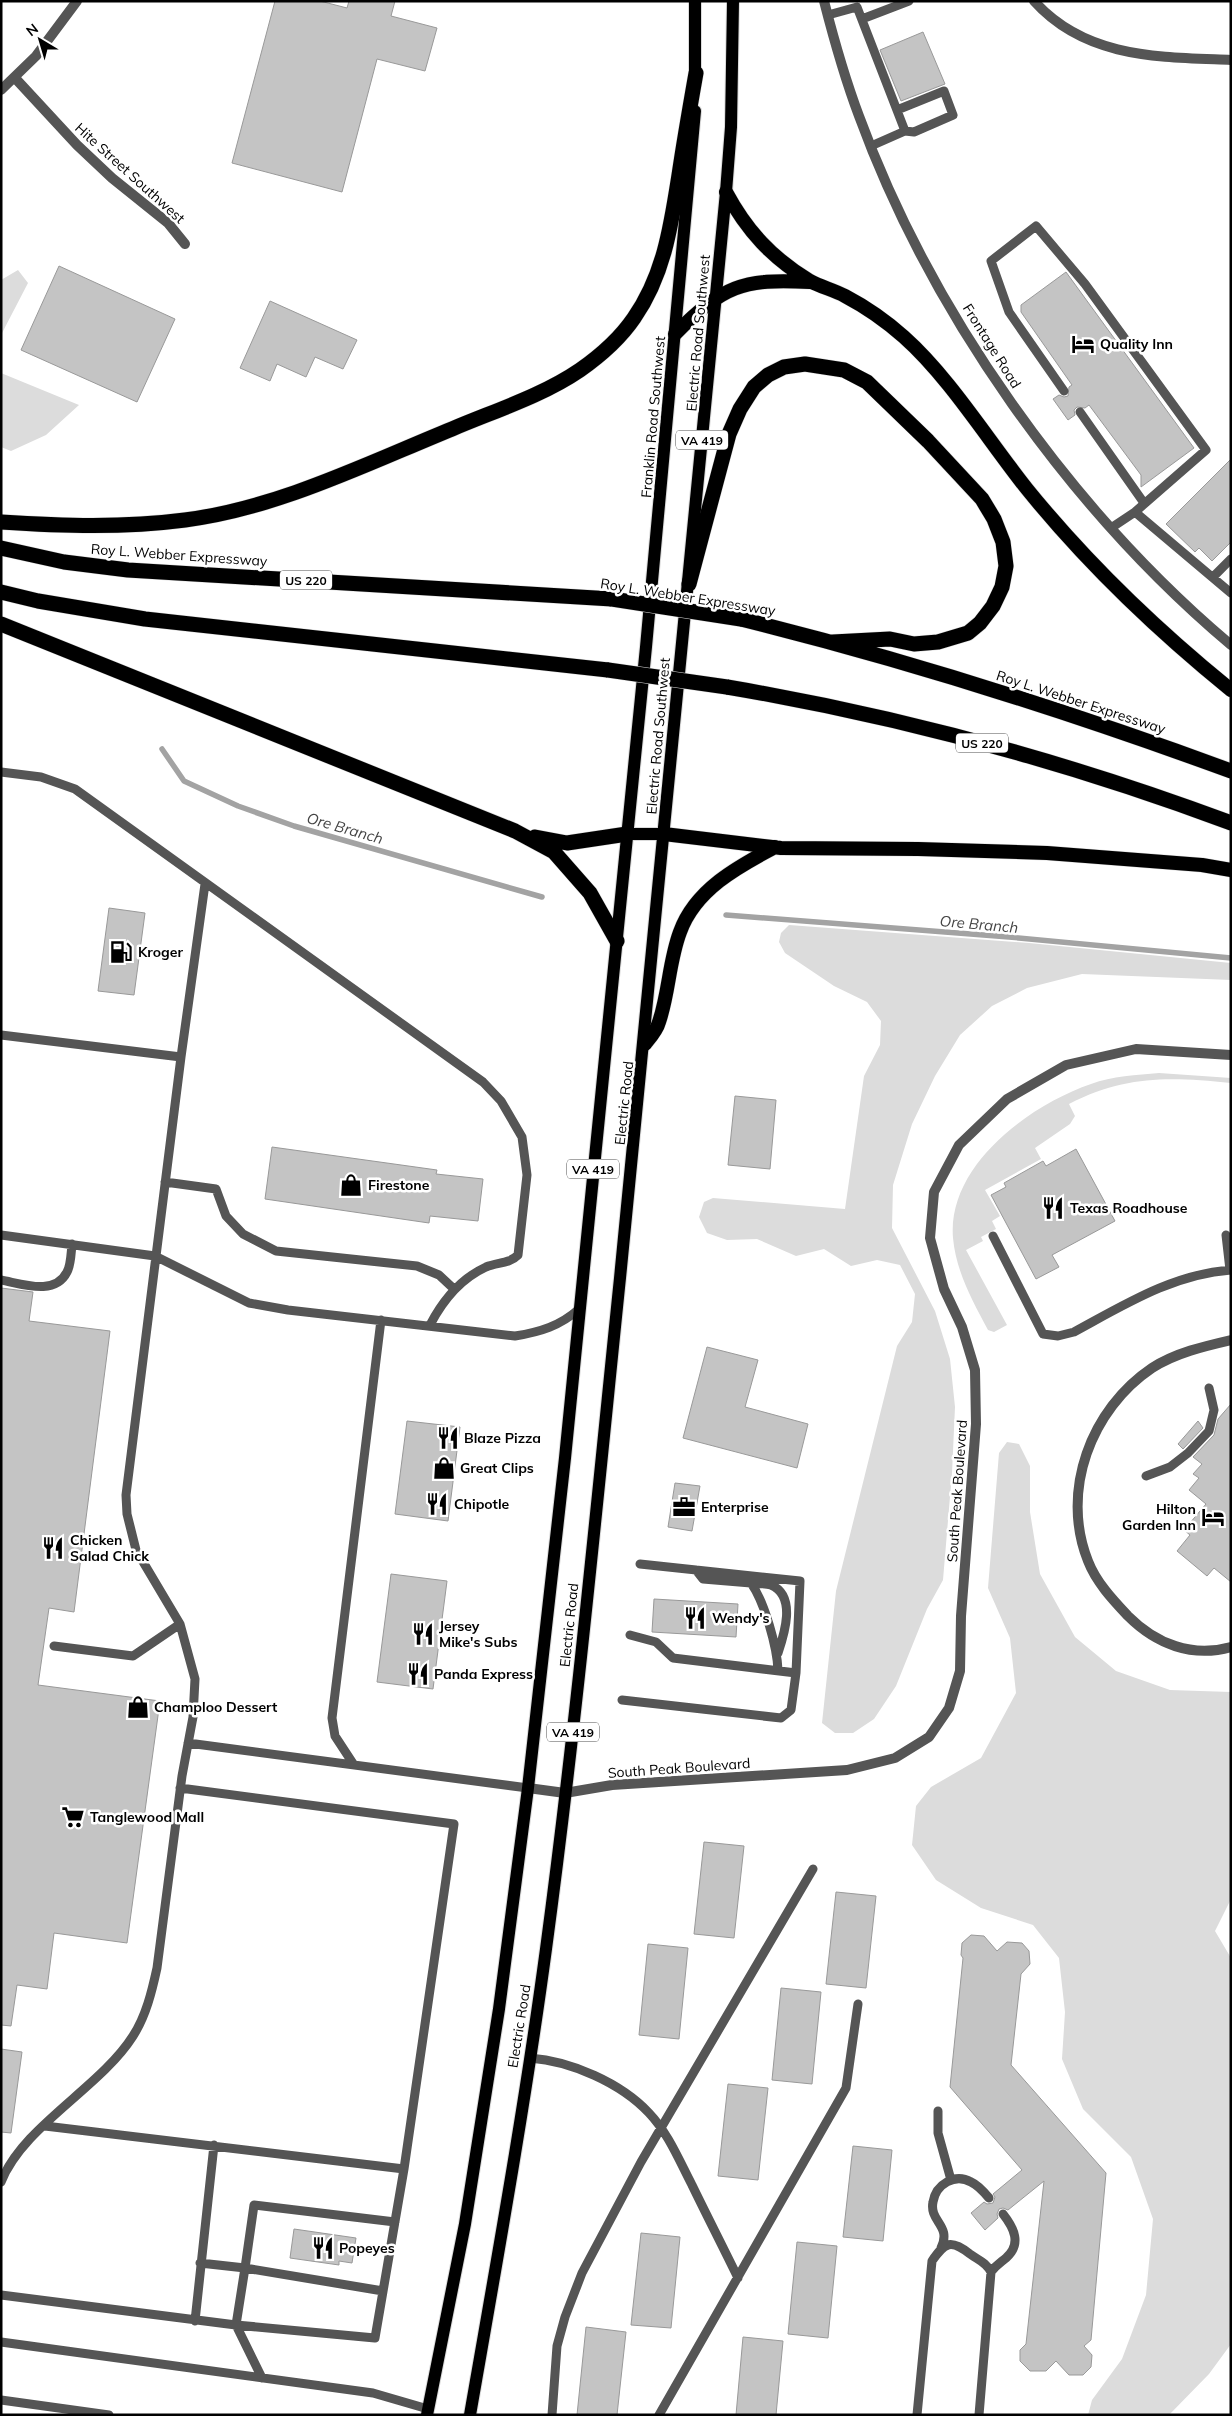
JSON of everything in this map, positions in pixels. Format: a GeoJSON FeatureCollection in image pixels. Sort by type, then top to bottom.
{"type":"FeatureCollection","features":[{"type":"Feature","properties":{"kind":"highway"},"geometry":{"type":"LineString","coordinates":[[1,522],[52,525],[133,525],[186,520],[278,498],[334,477],[540,392],[580,370],[606,349],[633,320],[648,296],[660,269],[669,237],[696,73]]}},
{"type":"Feature","properties":{"kind":"highway"},"geometry":{"type":"LineString","coordinates":[[726,192],[752,234],[783,262],[811,282],[860,305],[904,337],[930,364],[1028,490],[1090,560],[1161,630],[1231,690]]}},
{"type":"Feature","properties":{"kind":"highway"},"geometry":{"type":"LineString","coordinates":[[675,334],[702,306],[740,286],[758,281],[811,282]]}},
{"type":"Feature","properties":{"kind":"highway"},"geometry":{"type":"LineString","coordinates":[[689,584],[729,434],[740,409],[754,387],[768,375],[784,368],[812,365],[844,370],[867,382],[928,441],[982,499],[994,519],[1000,534],[1006,566],[1002,587],[993,606],[980,623],[968,633],[955,639],[922,644],[890,639],[833,642]]}},
{"type":"Feature","properties":{"kind":"highway","name":"Roy L. Webber Expressway"},"geometry":{"type":"LineString","coordinates":[[1,548],[64,562],[128,570],[612,599],[741,620],[833,642],[1006,694],[1138,737],[1231,770]]}},
{"type":"Feature","properties":{"kind":"highway","name":"US 220"},"geometry":{"type":"LineString","coordinates":[[1,592],[38,602],[145,619],[608,670],[801,700],[985,744],[1089,774],[1231,823]]}},
{"type":"Feature","properties":{"kind":"highway"},"geometry":{"type":"LineString","coordinates":[[1,624],[514,831],[554,852],[590,893],[617,941]]}},
{"type":"Feature","properties":{"kind":"highway"},"geometry":{"type":"LineString","coordinates":[[514,831],[546,840],[567,843],[627,834]]}},
{"type":"Feature","properties":{"kind":"highway"},"geometry":{"type":"LineString","coordinates":[[664,834],[775,847],[1047,853],[1231,870]]}},
{"type":"Feature","properties":{"kind":"highway"},"geometry":{"type":"LineString","coordinates":[[645,1044],[659,1024],[680,932],[695,905],[711,887],[738,867],[775,847]]}},
{"type":"Feature","properties":{"kind":"main road","name":"Franklin Road Southwest"},"geometry":{"type":"LineString","coordinates":[[627,834],[670,408],[694,135],[696,73],[695,1]]}},
{"type":"Feature","properties":{"kind":"main road"},"geometry":{"type":"LineString","coordinates":[[726,192],[731,127],[732,1]]}},
{"type":"Feature","properties":{"kind":"main road","name":"Electric Road Southwest"},"geometry":{"type":"LineString","coordinates":[[664,834],[726,192]]}},
{"type":"Feature","properties":{"kind":"main road"},"geometry":{"type":"LineString","coordinates":[[627,834],[664,834]]}},
{"type":"Feature","properties":{"kind":"main road","name":"VA 419"},"geometry":{"type":"LineString","coordinates":[[617,941],[627,834]]}},
{"type":"Feature","properties":{"kind":"main road","name":"Electric Road"},"geometry":{"type":"LineString","coordinates":[[470,2415],[530,2058],[565,1793],[645,1044],[664,834]]}},
{"type":"Feature","properties":{"kind":"main road","name":"Electric Road"},"geometry":{"type":"LineString","coordinates":[[431,2413],[465,2224],[499,2009],[528,1788],[617,941]]}},
{"type":"Feature","properties":{"kind":"street"},"geometry":{"type":"LineString","coordinates":[[1,90],[15,78],[48,42],[76,1]]}},
{"type":"Feature","properties":{"kind":"street","name":"Frontage Road"},"geometry":{"type":"LineString","coordinates":[[824,1],[837,51],[871,146],[919,250],[967,334],[1008,399],[1051,457],[1111,528],[1151,571],[1231,645]]}},
{"type":"Feature","properties":{"kind":"street"},"geometry":{"type":"LineString","coordinates":[[1034,1],[1063,26],[1088,40],[1118,51],[1149,57],[1231,60]]}},
{"type":"Feature","properties":{"kind":"street","name":"Hite Street Southwest"},"geometry":{"type":"LineString","coordinates":[[15,78],[77,144],[112,178],[168,223],[185,244]]}},
{"type":"Feature","properties":{"kind":"street","name":"South Peak Boulevard"},"geometry":{"type":"LineString","coordinates":[[528,1788],[565,1793],[612,1785],[847,1770],[896,1758],[929,1737],[949,1708],[960,1671],[961,1616],[976,1424],[975,1370],[962,1327],[944,1289],[930,1238],[934,1192],[959,1146],[1000,1105],[1007,1099],[1066,1065],[1136,1049],[1231,1055]]}},
{"type":"Feature","properties":{"kind":"street"},"geometry":{"type":"LineString","coordinates":[[1231,1340],[1200,1347],[1153,1367],[1118,1397],[1094,1433],[1079,1477],[1078,1521],[1088,1562],[1110,1598],[1142,1629],[1174,1648],[1214,1652],[1231,1648]]}},
{"type":"Feature","properties":{"kind":"lane"},"geometry":{"type":"LineString","coordinates":[[862,19],[909,1]]}},
{"type":"Feature","properties":{"kind":"lane"},"geometry":{"type":"LineString","coordinates":[[828,16],[857,7],[905,131]]}},
{"type":"Feature","properties":{"kind":"lane"},"geometry":{"type":"LineString","coordinates":[[871,146],[905,131],[914,132],[953,115],[944,91],[897,110]]}},
{"type":"Feature","properties":{"kind":"lane"},"geometry":{"type":"LineString","coordinates":[[1064,391],[1009,312],[991,261],[1036,226],[1085,284],[1206,450],[1135,512],[1111,528]]}},
{"type":"Feature","properties":{"kind":"lane"},"geometry":{"type":"LineString","coordinates":[[1080,412],[1144,503]]}},
{"type":"Feature","properties":{"kind":"lane"},"geometry":{"type":"LineString","coordinates":[[1135,512],[1231,593]]}},
{"type":"Feature","properties":{"kind":"lane"},"geometry":{"type":"LineString","coordinates":[[1213,577],[1231,559]]}},
{"type":"Feature","properties":{"kind":"lane"},"geometry":{"type":"LineString","coordinates":[[1,772],[41,777],[75,789],[205,884],[377,1004],[483,1082],[501,1101],[516,1123],[522,1137],[527,1175],[518,1254],[512,1261],[488,1266],[472,1275],[454,1289],[440,1306],[430,1325]]}},
{"type":"Feature","properties":{"kind":"lane"},"geometry":{"type":"LineString","coordinates":[[1,2182],[8,2165],[45,2126],[119,2055],[134,2035],[150,1998],[157,1968],[180,1788],[193,1717],[195,1680],[180,1624],[136,1550],[127,1514],[126,1495],[155,1256],[205,884]]}},
{"type":"Feature","properties":{"kind":"lane"},"geometry":{"type":"LineString","coordinates":[[1,1035],[181,1057]]}},
{"type":"Feature","properties":{"kind":"lane"},"geometry":{"type":"LineString","coordinates":[[165,1182],[216,1189],[226,1216],[243,1234],[276,1251],[417,1266],[439,1275],[454,1289]]}},
{"type":"Feature","properties":{"kind":"lane"},"geometry":{"type":"LineString","coordinates":[[1,1235],[155,1256],[249,1303],[288,1310],[515,1336],[536,1333],[553,1327],[579,1308]]}},
{"type":"Feature","properties":{"kind":"lane"},"geometry":{"type":"LineString","coordinates":[[993,1236],[1043,1334],[1058,1336],[1074,1332],[1172,1281],[1208,1271],[1231,1270],[1226,1235]]}},
{"type":"Feature","properties":{"kind":"lane"},"geometry":{"type":"LineString","coordinates":[[1,1280],[42,1287],[58,1284],[68,1271],[72,1244]]}},
{"type":"Feature","properties":{"kind":"lane"},"geometry":{"type":"LineString","coordinates":[[354,1765],[336,1736],[332,1718],[381,1320]]}},
{"type":"Feature","properties":{"kind":"lane"},"geometry":{"type":"LineString","coordinates":[[1146,1476],[1170,1468],[1188,1453],[1209,1430],[1214,1410],[1209,1388]]}},
{"type":"Feature","properties":{"kind":"lane"},"geometry":{"type":"LineString","coordinates":[[622,1700],[781,1718],[791,1710],[796,1673],[800,1581],[640,1564]]}},
{"type":"Feature","properties":{"kind":"lane"},"geometry":{"type":"LineString","coordinates":[[696,1570],[703,1579],[771,1585],[781,1594],[786,1608],[785,1630],[778,1653],[778,1670]]}},
{"type":"Feature","properties":{"kind":"lane"},"geometry":{"type":"LineString","coordinates":[[751,1583],[763,1605],[778,1653]]}},
{"type":"Feature","properties":{"kind":"lane"},"geometry":{"type":"LineString","coordinates":[[54,1646],[133,1656],[180,1624]]}},
{"type":"Feature","properties":{"kind":"lane"},"geometry":{"type":"LineString","coordinates":[[630,1635],[656,1642],[673,1658],[796,1673]]}},
{"type":"Feature","properties":{"kind":"lane"},"geometry":{"type":"LineString","coordinates":[[188,1743],[528,1788]]}},
{"type":"Feature","properties":{"kind":"lane"},"geometry":{"type":"LineString","coordinates":[[1,2295],[195,2321],[375,2338],[404,2169],[454,1824],[180,1788]]}},
{"type":"Feature","properties":{"kind":"lane"},"geometry":{"type":"LineString","coordinates":[[552,2415],[557,2346],[565,2317],[582,2273],[661,2129],[813,1869]]}},
{"type":"Feature","properties":{"kind":"lane"},"geometry":{"type":"LineString","coordinates":[[659,2415],[846,2088],[858,2004]]}},
{"type":"Feature","properties":{"kind":"lane"},"geometry":{"type":"LineString","coordinates":[[530,2058],[568,2064],[598,2076],[640,2105],[661,2129],[675,2152],[738,2278]]}},
{"type":"Feature","properties":{"kind":"lane"},"geometry":{"type":"LineString","coordinates":[[938,2111],[938,2132],[951,2180]]}},
{"type":"Feature","properties":{"kind":"lane"},"geometry":{"type":"LineString","coordinates":[[45,2126],[404,2169]]}},
{"type":"Feature","properties":{"kind":"lane"},"geometry":{"type":"LineString","coordinates":[[195,2321],[214,2145]]}},
{"type":"Feature","properties":{"kind":"lane"},"geometry":{"type":"LineString","coordinates":[[917,2415],[932,2261],[945,2239],[944,2230],[934,2213],[932,2203],[941,2186],[951,2180],[961,2178],[971,2182],[989,2198]]}},
{"type":"Feature","properties":{"kind":"lane"},"geometry":{"type":"LineString","coordinates":[[262,2378],[236,2325],[254,2205],[395,2222]]}},
{"type":"Feature","properties":{"kind":"lane"},"geometry":{"type":"LineString","coordinates":[[979,2415],[992,2272],[996,2264],[1007,2257],[1014,2247],[1014,2231],[1003,2214]]}},
{"type":"Feature","properties":{"kind":"lane"},"geometry":{"type":"LineString","coordinates":[[939,2251],[949,2244],[956,2244],[987,2265],[992,2272]]}},
{"type":"Feature","properties":{"kind":"lane"},"geometry":{"type":"LineString","coordinates":[[200,2263],[245,2268],[383,2291]]}},
{"type":"Feature","properties":{"kind":"lane"},"geometry":{"type":"LineString","coordinates":[[1,2342],[373,2393],[431,2413]]}},
{"type":"Feature","properties":{"kind":"lane"},"geometry":{"type":"LineString","coordinates":[[1,2400],[109,2415]]}},
{"type":"Feature","properties":{"kind":"shaded area"},"geometry":{"type":"Polygon","coordinates":[[[18,270],[28,283],[1,335],[1,280],[18,270]]]}},
{"type":"Feature","properties":{"kind":"shaded area"},"geometry":{"type":"Polygon","coordinates":[[[1,373],[79,405],[46,435],[11,451],[1,447],[1,373]]]}},
{"type":"Feature","properties":{"kind":"shaded area"},"geometry":{"type":"Polygon","coordinates":[[[789,925],[1029,943],[1231,963],[1231,980],[1082,974],[1027,988],[992,1006],[960,1035],[935,1076],[912,1124],[893,1185],[892,1228],[935,1311],[950,1359],[955,1407],[952,1473],[943,1580],[927,1609],[896,1686],[874,1719],[853,1733],[835,1733],[822,1723],[836,1591],[897,1346],[912,1322],[915,1294],[900,1265],[877,1260],[851,1266],[824,1249],[796,1256],[757,1239],[727,1240],[707,1233],[699,1217],[704,1202],[713,1198],[845,1209],[864,1076],[880,1045],[881,1021],[867,1002],[834,986],[785,953],[779,942],[781,933],[789,925]]]}},
{"type":"Feature","properties":{"kind":"shaded area"},"geometry":{"type":"Polygon","coordinates":[[[1159,1073],[1231,1078],[1231,1083],[1168,1079],[1148,1080],[1110,1088],[1069,1104],[1075,1116],[1070,1124],[1035,1148],[1041,1159],[985,1190],[1000,1216],[992,1221],[996,1229],[981,1237],[983,1241],[966,1250],[1007,1325],[994,1332],[988,1330],[961,1274],[953,1238],[955,1211],[963,1186],[978,1163],[997,1142],[1019,1123],[1067,1094],[1107,1079],[1159,1073]]]}},
{"type":"Feature","properties":{"kind":"shaded area"},"geometry":{"type":"Polygon","coordinates":[[[1007,1442],[1019,1444],[1030,1466],[1030,1512],[1040,1574],[1075,1637],[1116,1671],[1170,1690],[1231,1692],[1231,1899],[1215,1931],[1231,1958],[1231,2344],[1209,2374],[1169,2415],[1088,2415],[1092,2400],[1122,2359],[1146,2295],[1153,2219],[1131,2157],[1083,2109],[1062,2059],[1065,2012],[1059,1958],[1033,1925],[981,1908],[936,1880],[912,1845],[916,1806],[931,1787],[981,1758],[1016,1693],[1010,1638],[988,1588],[999,1453],[1007,1442]]]}},
{"type":"Feature","properties":{"kind":"building"},"geometry":{"type":"Polygon","coordinates":[[[275,1],[320,1],[347,8],[349,1],[395,1],[391,16],[437,28],[425,71],[377,59],[342,192],[232,163],[275,1]]]}},
{"type":"Feature","properties":{"kind":"building"},"geometry":{"type":"Polygon","coordinates":[[[923,32],[945,84],[901,101],[880,50],[923,32]]]}},
{"type":"Feature","properties":{"kind":"building"},"geometry":{"type":"Polygon","coordinates":[[[59,266],[175,319],[137,402],[21,350],[59,266]]]}},
{"type":"Feature","properties":{"kind":"building","name":"Quality Inn"},"geometry":{"type":"Polygon","coordinates":[[[1066,272],[1194,448],[1141,487],[1141,475],[1089,405],[1085,408],[1077,407],[1074,410],[1075,415],[1068,420],[1053,399],[1059,395],[1068,396],[1069,387],[1072,385],[1021,312],[1021,305],[1066,272]]]}},
{"type":"Feature","properties":{"kind":"building"},"geometry":{"type":"Polygon","coordinates":[[[270,301],[357,340],[343,369],[315,357],[306,377],[277,364],[270,381],[240,368],[270,301]]]}},
{"type":"Feature","properties":{"kind":"building"},"geometry":{"type":"Polygon","coordinates":[[[1231,459],[1231,542],[1212,561],[1199,548],[1195,552],[1166,524],[1231,459]]]}},
{"type":"Feature","properties":{"kind":"building","name":"Kroger"},"geometry":{"type":"Polygon","coordinates":[[[109,908],[145,913],[134,995],[98,991],[109,908]]]}},
{"type":"Feature","properties":{"kind":"building"},"geometry":{"type":"Polygon","coordinates":[[[735,1096],[776,1100],[770,1169],[728,1165],[735,1096]]]}},
{"type":"Feature","properties":{"kind":"building","name":"Firestone"},"geometry":{"type":"Polygon","coordinates":[[[272,1147],[437,1170],[436,1174],[483,1179],[478,1221],[430,1216],[429,1223],[265,1199],[272,1147]]]}},
{"type":"Feature","properties":{"kind":"building","name":"Texas Roadhouse"},"geometry":{"type":"Polygon","coordinates":[[[1076,1149],[1115,1221],[1052,1255],[1059,1267],[1036,1279],[991,1195],[1006,1187],[1004,1183],[1043,1161],[1046,1166],[1076,1149]]]}},
{"type":"Feature","properties":{"kind":"building","name":"Tanglewood Mall"},"geometry":{"type":"Polygon","coordinates":[[[1,1288],[33,1292],[29,1321],[110,1331],[74,1612],[49,1608],[38,1685],[160,1701],[127,1943],[54,1933],[47,1989],[17,1985],[11,2026],[1,2025],[1,1288]]]}},
{"type":"Feature","properties":{"kind":"building"},"geometry":{"type":"Polygon","coordinates":[[[707,1347],[758,1360],[745,1407],[808,1424],[797,1468],[683,1438],[707,1347]]]}},
{"type":"Feature","properties":{"kind":"building","name":"Hilton Garden Inn"},"geometry":{"type":"Polygon","coordinates":[[[1231,1404],[1231,1582],[1214,1568],[1207,1576],[1177,1551],[1190,1535],[1184,1530],[1206,1504],[1189,1490],[1199,1478],[1193,1474],[1202,1464],[1193,1457],[1214,1435],[1218,1419],[1231,1404]]]}},
{"type":"Feature","properties":{"kind":"building"},"geometry":{"type":"Polygon","coordinates":[[[407,1421],[460,1427],[448,1521],[395,1514],[407,1421]]]}},
{"type":"Feature","properties":{"kind":"building"},"geometry":{"type":"Polygon","coordinates":[[[1198,1421],[1203,1428],[1183,1449],[1178,1444],[1198,1421]]]}},
{"type":"Feature","properties":{"kind":"building","name":"Enterprise"},"geometry":{"type":"Polygon","coordinates":[[[675,1483],[700,1486],[692,1531],[668,1527],[675,1483]]]}},
{"type":"Feature","properties":{"kind":"building"},"geometry":{"type":"Polygon","coordinates":[[[391,1574],[447,1581],[433,1689],[377,1682],[391,1574]]]}},
{"type":"Feature","properties":{"kind":"building","name":"Wendy's"},"geometry":{"type":"Polygon","coordinates":[[[654,1599],[738,1604],[736,1637],[652,1632],[654,1599]]]}},
{"type":"Feature","properties":{"kind":"building"},"geometry":{"type":"Polygon","coordinates":[[[704,1842],[744,1846],[734,1938],[694,1934],[704,1842]]]}},
{"type":"Feature","properties":{"kind":"building"},"geometry":{"type":"Polygon","coordinates":[[[836,1892],[876,1896],[866,1988],[826,1984],[836,1892]]]}},
{"type":"Feature","properties":{"kind":"building"},"geometry":{"type":"Polygon","coordinates":[[[971,1935],[984,1936],[997,1951],[1007,1942],[1022,1943],[1029,1951],[1030,1964],[1021,1974],[1011,2065],[1106,2173],[1091,2340],[1084,2346],[1092,2355],[1091,2367],[1083,2375],[1069,2375],[1056,2361],[1046,2371],[1030,2371],[1020,2361],[1020,2350],[1026,2344],[1044,2181],[1008,2210],[999,2209],[998,2218],[985,2230],[971,2213],[984,2202],[987,2204],[993,2203],[995,2197],[993,2194],[1022,2170],[950,2087],[963,1958],[961,1955],[962,1943],[971,1935]]]}},
{"type":"Feature","properties":{"kind":"building"},"geometry":{"type":"Polygon","coordinates":[[[648,1944],[688,1948],[679,2039],[639,2035],[648,1944]]]}},
{"type":"Feature","properties":{"kind":"building"},"geometry":{"type":"Polygon","coordinates":[[[781,1988],[821,1992],[812,2084],[772,2080],[781,1988]]]}},
{"type":"Feature","properties":{"kind":"building"},"geometry":{"type":"Polygon","coordinates":[[[1,2049],[22,2052],[11,2133],[1,2132],[1,2049]]]}},
{"type":"Feature","properties":{"kind":"building"},"geometry":{"type":"Polygon","coordinates":[[[728,2084],[768,2088],[758,2180],[718,2176],[728,2084]]]}},
{"type":"Feature","properties":{"kind":"building"},"geometry":{"type":"Polygon","coordinates":[[[853,2146],[892,2150],[883,2241],[843,2237],[853,2146]]]}},
{"type":"Feature","properties":{"kind":"building","name":"Popeyes"},"geometry":{"type":"Polygon","coordinates":[[[294,2229],[356,2238],[352,2263],[339,2261],[339,2265],[290,2258],[294,2229]]]}},
{"type":"Feature","properties":{"kind":"building"},"geometry":{"type":"Polygon","coordinates":[[[641,2233],[680,2237],[671,2328],[631,2325],[641,2233]]]}},
{"type":"Feature","properties":{"kind":"building"},"geometry":{"type":"Polygon","coordinates":[[[797,2242],[837,2246],[828,2338],[788,2334],[797,2242]]]}},
{"type":"Feature","properties":{"kind":"building"},"geometry":{"type":"Polygon","coordinates":[[[586,2327],[626,2332],[617,2415],[577,2415],[586,2327]]]}},
{"type":"Feature","properties":{"kind":"building"},"geometry":{"type":"Polygon","coordinates":[[[743,2337],[783,2341],[776,2415],[736,2415],[743,2337]]]}},
{"type":"Feature","properties":{"kind":"waterway","name":"Ore Branch"},"geometry":{"type":"LineString","coordinates":[[162,749],[184,781],[238,806],[294,826],[542,897]]}},
{"type":"Feature","properties":{"kind":"waterway","name":"Ore Branch"},"geometry":{"type":"LineString","coordinates":[[726,915],[1009,937],[1231,958]]}},
{"type":"Feature","properties":{"kind":"place","name":"Quality Inn"},"geometry":{"type":"Point","coordinates":[1083,344]}},
{"type":"Feature","properties":{"kind":"place","name":"Kroger"},"geometry":{"type":"Point","coordinates":[121,952]}},
{"type":"Feature","properties":{"kind":"place","name":"Firestone"},"geometry":{"type":"Point","coordinates":[351,1185]}},
{"type":"Feature","properties":{"kind":"place","name":"Texas Roadhouse"},"geometry":{"type":"Point","coordinates":[1053,1208]}},
{"type":"Feature","properties":{"kind":"place","name":"Blaze Pizza"},"geometry":{"type":"Point","coordinates":[448,1438]}},
{"type":"Feature","properties":{"kind":"place","name":"Great Clips"},"geometry":{"type":"Point","coordinates":[444,1468]}},
{"type":"Feature","properties":{"kind":"place","name":"Chipotle"},"geometry":{"type":"Point","coordinates":[437,1504]}},
{"type":"Feature","properties":{"kind":"place","name":"Enterprise"},"geometry":{"type":"Point","coordinates":[684,1507]}},
{"type":"Feature","properties":{"kind":"place","name":"Hilton Garden Inn"},"geometry":{"type":"Point","coordinates":[1213,1517]}},
{"type":"Feature","properties":{"kind":"place","name":"Chicken Salad Chick"},"geometry":{"type":"Point","coordinates":[53,1548]}},
{"type":"Feature","properties":{"kind":"place","name":"Wendy's"},"geometry":{"type":"Point","coordinates":[695,1618]}},
{"type":"Feature","properties":{"kind":"place","name":"Jersey Mike's Subs"},"geometry":{"type":"Point","coordinates":[423,1634]}},
{"type":"Feature","properties":{"kind":"place","name":"Panda Express"},"geometry":{"type":"Point","coordinates":[418,1674]}},
{"type":"Feature","properties":{"kind":"place","name":"Champloo Dessert"},"geometry":{"type":"Point","coordinates":[138,1707]}},
{"type":"Feature","properties":{"kind":"place","name":"Tanglewood Mall"},"geometry":{"type":"Point","coordinates":[73,1817]}},
{"type":"Feature","properties":{"kind":"place","name":"Popeyes"},"geometry":{"type":"Point","coordinates":[323,2248]}}]}
